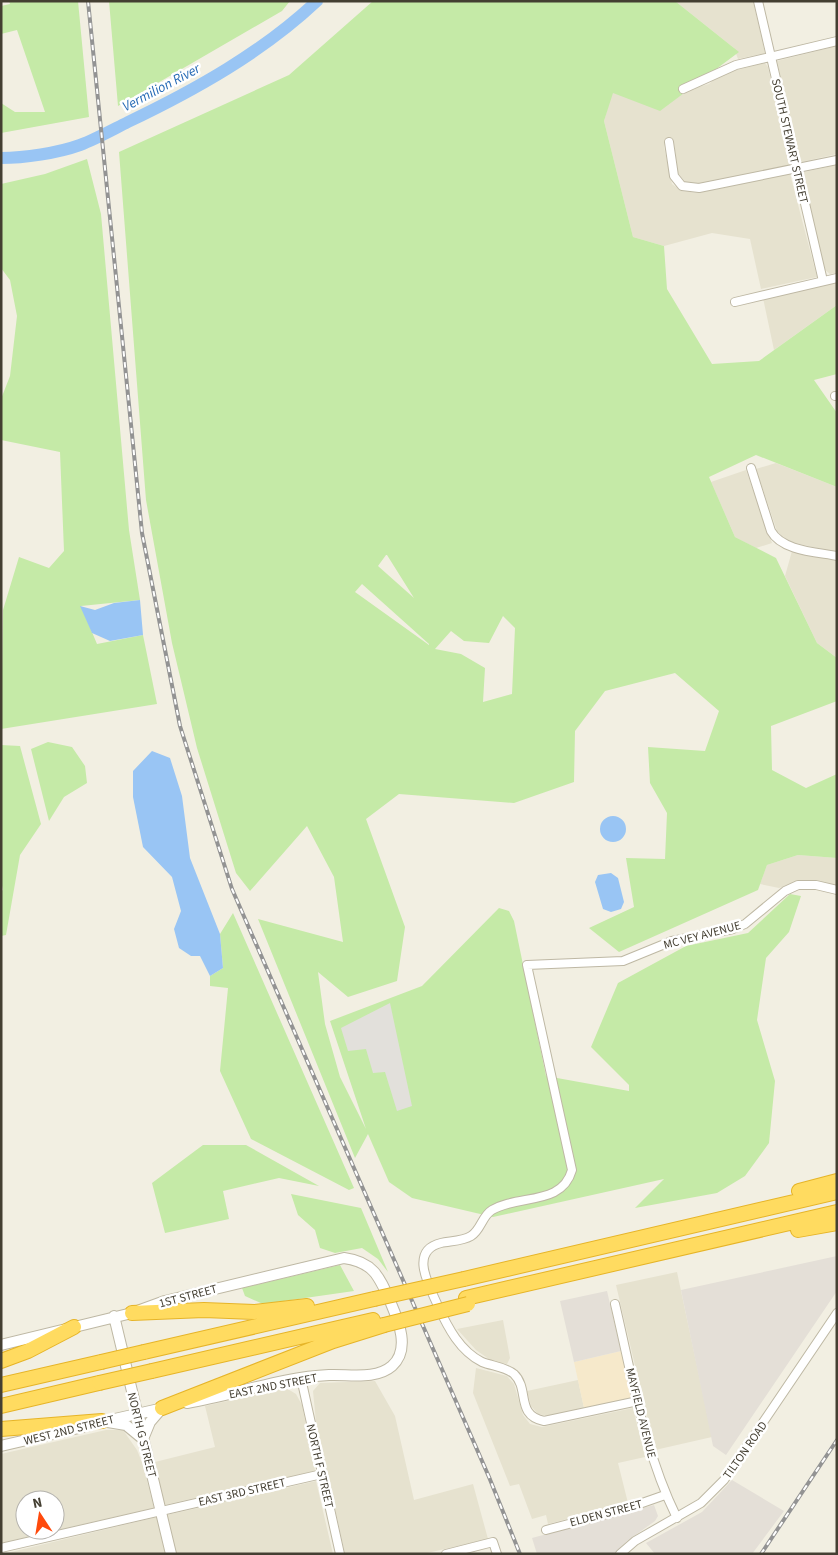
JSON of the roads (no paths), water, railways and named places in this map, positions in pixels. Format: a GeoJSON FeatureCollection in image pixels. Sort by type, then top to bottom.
{"type":"FeatureCollection","features":[{"type":"Feature","properties":{"kind":"highway"},"geometry":{"type":"LineString","coordinates":[[602,1246],[837,1181]]}},
{"type":"Feature","properties":{"kind":"highway"},"geometry":{"type":"LineString","coordinates":[[1,1385],[837,1192]]}},
{"type":"Feature","properties":{"kind":"highway"},"geometry":{"type":"LineString","coordinates":[[1,1406],[152,1370],[383,1321],[559,1277],[837,1212]]}},
{"type":"Feature","properties":{"kind":"highway"},"geometry":{"type":"LineString","coordinates":[[698,1244],[837,1223]]}},
{"type":"Feature","properties":{"kind":"highway"},"geometry":{"type":"LineString","coordinates":[[132,1313],[204,1310],[254,1312],[367,1300]]}},
{"type":"Feature","properties":{"kind":"highway"},"geometry":{"type":"LineString","coordinates":[[162,1408],[383,1321]]}},
{"type":"Feature","properties":{"kind":"highway"},"geometry":{"type":"LineString","coordinates":[[1,1361],[28,1351],[74,1327]]}},
{"type":"Feature","properties":{"kind":"highway"},"geometry":{"type":"LineString","coordinates":[[1,1430],[102,1421]]}},
{"type":"Feature","properties":{"kind":"street","name":"SOUTH STEWART STREET"},"geometry":{"type":"LineString","coordinates":[[758,1],[823,281]]}},
{"type":"Feature","properties":{"kind":"street"},"geometry":{"type":"LineString","coordinates":[[684,89],[736,65],[837,40]]}},
{"type":"Feature","properties":{"kind":"street"},"geometry":{"type":"LineString","coordinates":[[669,142],[674,176],[682,186],[699,188],[837,160]]}},
{"type":"Feature","properties":{"kind":"street"},"geometry":{"type":"LineString","coordinates":[[735,302],[837,278]]}},
{"type":"Feature","properties":{"kind":"street"},"geometry":{"type":"LineString","coordinates":[[751,468],[771,531],[780,541],[791,546],[837,556]]}},
{"type":"Feature","properties":{"kind":"street","name":"MC VEY AVENUE"},"geometry":{"type":"LineString","coordinates":[[638,1401],[544,1422],[535,1419],[526,1408],[518,1378],[513,1373],[466,1352],[452,1334],[424,1273],[424,1256],[428,1249],[438,1244],[470,1237],[490,1211],[558,1191],[568,1183],[572,1170],[527,965],[623,961],[672,941],[733,929],[745,924],[785,891],[798,885],[837,890]]}},
{"type":"Feature","properties":{"kind":"street","name":"1ST STREET"},"geometry":{"type":"LineString","coordinates":[[1,1345],[132,1313],[165,1301],[344,1258],[360,1260],[373,1270],[395,1312],[402,1337],[401,1352]]}},
{"type":"Feature","properties":{"kind":"street","name":"MAYFIELD AVENUE"},"geometry":{"type":"LineString","coordinates":[[616,1304],[654,1464],[665,1495],[677,1518]]}},
{"type":"Feature","properties":{"kind":"street","name":"TILTON ROAD"},"geometry":{"type":"LineString","coordinates":[[620,1554],[635,1541],[702,1503],[724,1480],[837,1313]]}},
{"type":"Feature","properties":{"kind":"street","name":"NORTH G STREET"},"geometry":{"type":"LineString","coordinates":[[114,1316],[171,1554]]}},
{"type":"Feature","properties":{"kind":"street","name":"EAST 2ND STREET"},"geometry":{"type":"LineString","coordinates":[[136,1414],[301,1378],[329,1375],[363,1375],[382,1372],[393,1365],[401,1352]]}},
{"type":"Feature","properties":{"kind":"street","name":"NORTH F STREET"},"geometry":{"type":"LineString","coordinates":[[301,1378],[340,1554]]}},
{"type":"Feature","properties":{"kind":"street"},"geometry":{"type":"LineString","coordinates":[[102,1421],[126,1425],[143,1439],[150,1422],[162,1408]]}},
{"type":"Feature","properties":{"kind":"street","name":"WEST 2ND STREET"},"geometry":{"type":"LineString","coordinates":[[1,1446],[136,1414]]}},
{"type":"Feature","properties":{"kind":"street","name":"EAST 3RD STREET"},"geometry":{"type":"LineString","coordinates":[[1,1548],[322,1474]]}},
{"type":"Feature","properties":{"kind":"street","name":"ELDEN STREET"},"geometry":{"type":"LineString","coordinates":[[546,1530],[625,1509],[665,1495]]}},
{"type":"Feature","properties":{"kind":"street"},"geometry":{"type":"LineString","coordinates":[[446,1554],[494,1542],[497,1554]]}},
{"type":"Feature","properties":{"kind":"water"},"geometry":{"type":"Polygon","coordinates":[[[140,600],[143,635],[110,641],[92,633],[80,606],[95,610],[114,603],[140,600]]]}},
{"type":"Feature","properties":{"kind":"water"},"geometry":{"type":"Polygon","coordinates":[[[152,751],[170,758],[182,796],[190,858],[220,934],[223,968],[210,976],[200,956],[191,956],[179,948],[174,929],[181,911],[172,877],[143,847],[133,797],[133,771],[152,751]]]}},
{"type":"Feature","properties":{"kind":"water"},"geometry":{"type":"Polygon","coordinates":[[[613,816],[622,820],[626,829],[622,838],[613,842],[604,838],[600,829],[604,820],[613,816]]]}},
{"type":"Feature","properties":{"kind":"water"},"geometry":{"type":"Polygon","coordinates":[[[611,873],[618,878],[624,902],[621,909],[611,912],[603,909],[595,882],[598,875],[611,873]]]}},
{"type":"Feature","properties":{"kind":"waterway","name":"Vermilion River"},"geometry":{"type":"LineString","coordinates":[[1,158],[51,153],[80,145],[104,134],[178,97],[227,69],[274,37],[317,1]]}},
{"type":"Feature","properties":{"kind":"railway"},"geometry":{"type":"LineString","coordinates":[[88,1],[142,533],[180,726],[232,889],[489,1477],[520,1554]]}},
{"type":"Feature","properties":{"kind":"railway"},"geometry":{"type":"LineString","coordinates":[[761,1554],[837,1440]]}}]}
